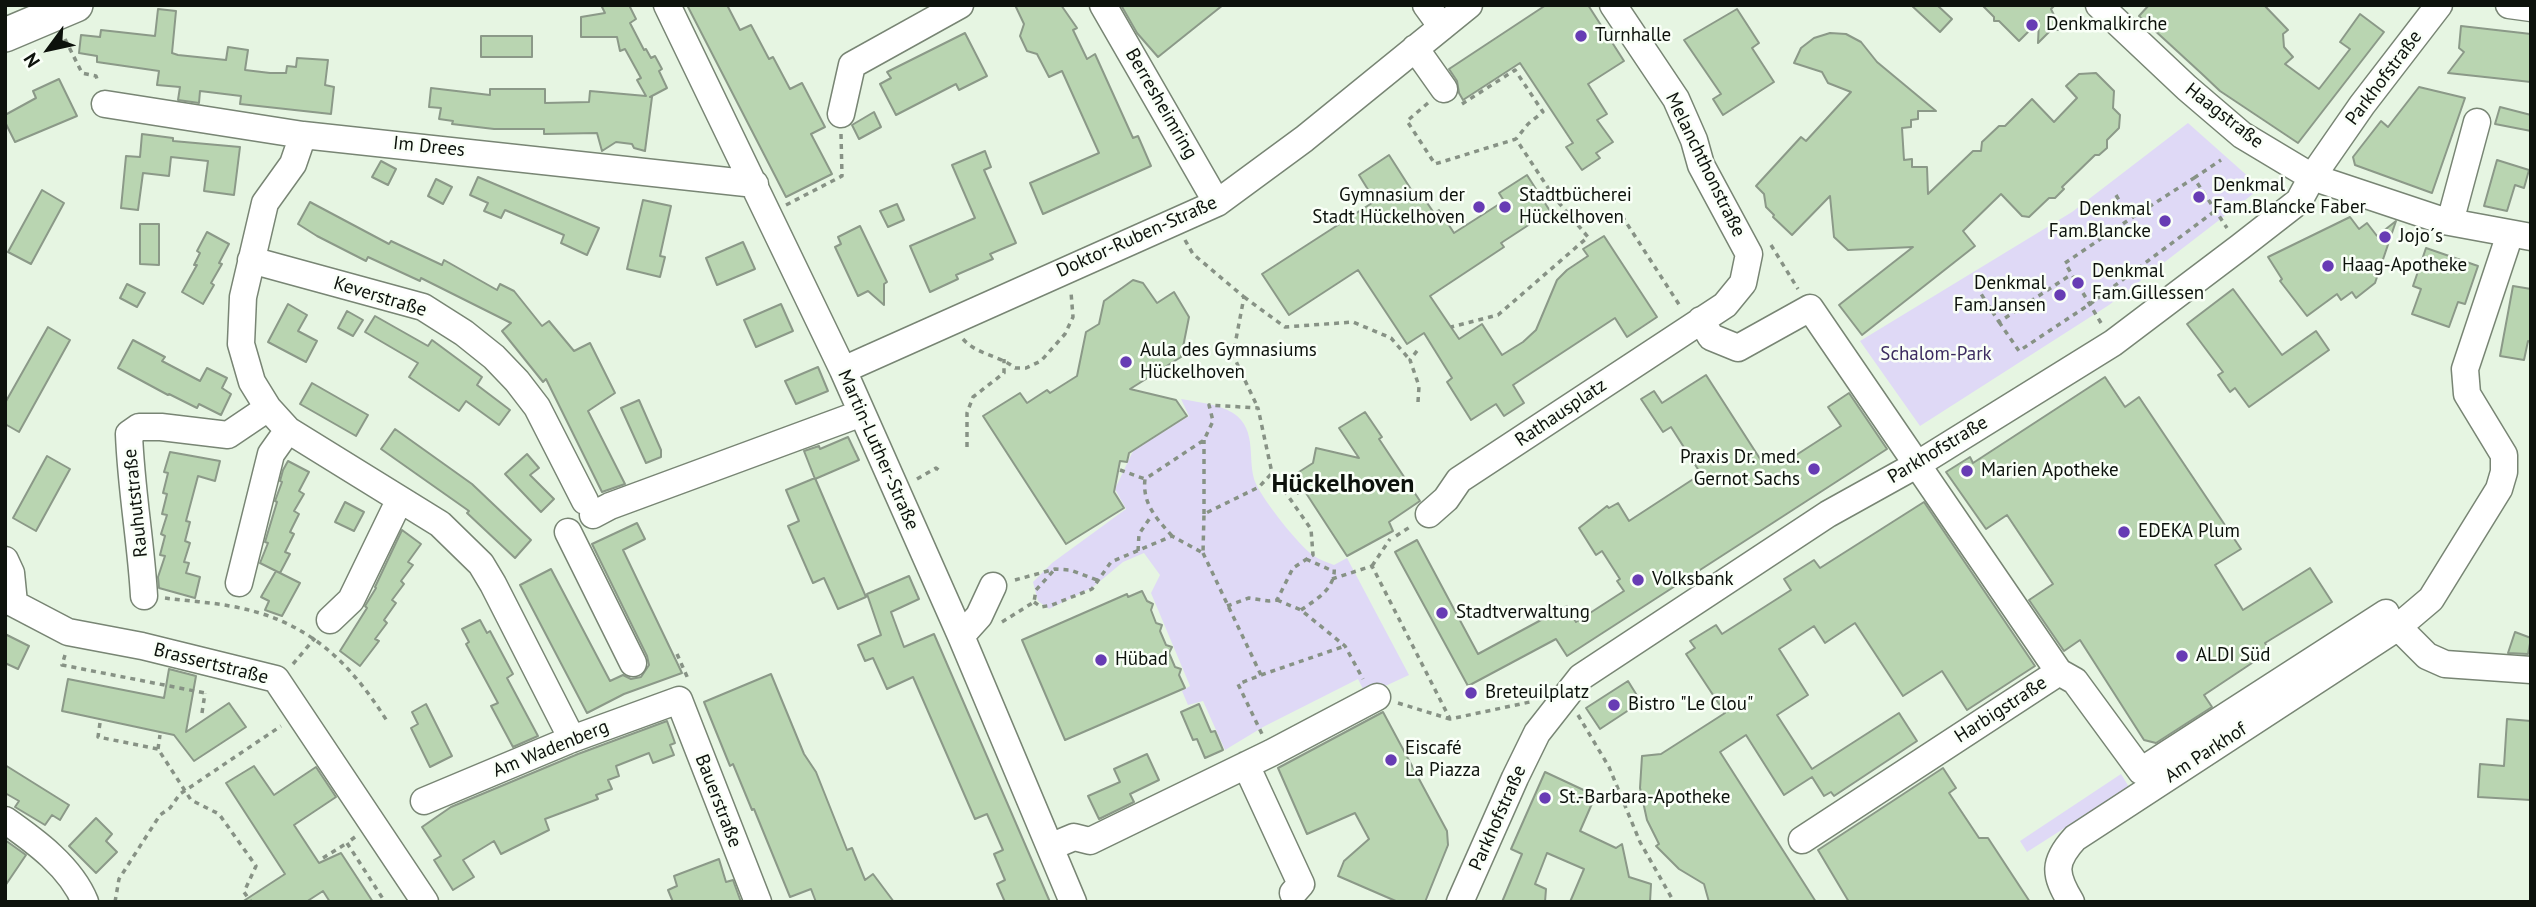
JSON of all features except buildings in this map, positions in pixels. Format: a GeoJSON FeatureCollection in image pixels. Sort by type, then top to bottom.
{"type":"FeatureCollection","features":[{"type":"Feature","properties":{"kind":"main road"},"geometry":{"type":"LineString","coordinates":[[5,35],[69,18]]}},
{"type":"Feature","properties":{"kind":"street","name":"Martin-Luther-Straße"},"geometry":{"type":"LineString","coordinates":[[667,5],[843,370],[961,636],[1073,902]]}},
{"type":"Feature","properties":{"kind":"street"},"geometry":{"type":"LineString","coordinates":[[841,114],[852,65],[960,5]]}},
{"type":"Feature","properties":{"kind":"street","name":"Berresheimring"},"geometry":{"type":"LineString","coordinates":[[1103,5],[1178,120],[1198,157],[1217,203]]}},
{"type":"Feature","properties":{"kind":"street"},"geometry":{"type":"LineString","coordinates":[[1426,5],[1442,27]]}},
{"type":"Feature","properties":{"kind":"street","name":"Doktor-Ruben-Straße"},"geometry":{"type":"LineString","coordinates":[[843,370],[1217,203],[1304,139],[1469,5]]}},
{"type":"Feature","properties":{"kind":"street","name":"Melanchthonstraße"},"geometry":{"type":"LineString","coordinates":[[1613,5],[1676,99],[1695,140],[1701,165],[1749,254],[1743,282],[1733,296],[1697,323]]}},
{"type":"Feature","properties":{"kind":"street","name":"Haagstraße"},"geometry":{"type":"LineString","coordinates":[[2099,5],[2187,88],[2242,135],[2312,177],[2450,222],[2521,236]]}},
{"type":"Feature","properties":{"kind":"street","name":"Parkhofstraße"},"geometry":{"type":"LineString","coordinates":[[1460,902],[1537,733],[1581,677],[1828,514],[1918,464],[2113,343],[2299,201],[2312,177],[2362,106],[2440,5]]}},
{"type":"Feature","properties":{"kind":"street"},"geometry":{"type":"LineString","coordinates":[[1415,48],[1436,96]]}},
{"type":"Feature","properties":{"kind":"street","name":"Im Drees"},"geometry":{"type":"LineString","coordinates":[[105,104],[303,135],[755,184]]}},
{"type":"Feature","properties":{"kind":"street"},"geometry":{"type":"LineString","coordinates":[[2450,222],[2477,122]]}},
{"type":"Feature","properties":{"kind":"street"},"geometry":{"type":"LineString","coordinates":[[303,135],[292,164],[265,203],[243,297],[240,344],[251,382],[268,408],[288,430],[440,524],[481,564],[572,739]]}},
{"type":"Feature","properties":{"kind":"street","name":"Am Parkhof"},"geometry":{"type":"LineString","coordinates":[[2071,902],[2058,872],[2060,855],[2075,838],[2392,620],[2431,599],[2499,489],[2504,472],[2504,455],[2467,394],[2465,369],[2521,236]]}},
{"type":"Feature","properties":{"kind":"street","name":"Keverstraße"},"geometry":{"type":"LineString","coordinates":[[251,260],[423,307],[464,333],[494,357],[537,407],[589,508],[610,506],[862,413]]}},
{"type":"Feature","properties":{"kind":"street","name":"Harbigstraße"},"geometry":{"type":"LineString","coordinates":[[1697,323],[1711,337],[1738,348],[1810,307],[2059,672],[1802,840]]}},
{"type":"Feature","properties":{"kind":"street","name":"Rathausplatz"},"geometry":{"type":"LineString","coordinates":[[1429,514],[1446,499],[1459,480],[1697,323]]}},
{"type":"Feature","properties":{"kind":"street","name":"Rauhutstraße"},"geometry":{"type":"LineString","coordinates":[[144,596],[129,435],[139,427],[161,427],[228,435],[268,408]]}},
{"type":"Feature","properties":{"kind":"street"},"geometry":{"type":"LineString","coordinates":[[239,583],[271,454],[288,430]]}},
{"type":"Feature","properties":{"kind":"street"},"geometry":{"type":"LineString","coordinates":[[330,620],[351,600],[399,501]]}},
{"type":"Feature","properties":{"kind":"street"},"geometry":{"type":"LineString","coordinates":[[568,532],[633,663]]}},
{"type":"Feature","properties":{"kind":"street","name":"Brassertstraße"},"geometry":{"type":"LineString","coordinates":[[5,560],[11,573],[9,601],[70,633],[142,646],[276,679],[425,902]]}},
{"type":"Feature","properties":{"kind":"street"},"geometry":{"type":"LineString","coordinates":[[961,636],[979,616],[1002,581]]}},
{"type":"Feature","properties":{"kind":"street"},"geometry":{"type":"LineString","coordinates":[[2059,672],[2075,681],[2141,771],[2392,620],[2427,656],[2445,664],[2531,670]]}},
{"type":"Feature","properties":{"kind":"street","name":"Am Wadenberg"},"geometry":{"type":"LineString","coordinates":[[424,801],[685,693]]}},
{"type":"Feature","properties":{"kind":"street","name":"Bauerstraße"},"geometry":{"type":"LineString","coordinates":[[685,693],[758,902]]}},
{"type":"Feature","properties":{"kind":"street"},"geometry":{"type":"LineString","coordinates":[[1050,847],[1074,837],[1090,841],[1271,753],[1375,698]]}},
{"type":"Feature","properties":{"kind":"street"},"geometry":{"type":"LineString","coordinates":[[1246,765],[1301,884],[1293,893]]}},
{"type":"Feature","properties":{"kind":"street"},"geometry":{"type":"LineString","coordinates":[[5,820],[26,834],[60,865],[85,902]]}},
{"type":"Feature","properties":{"kind":"path"},"geometry":{"type":"LineString","coordinates":[[69,18],[82,73],[96,76],[105,104]]}},
{"type":"Feature","properties":{"kind":"path"},"geometry":{"type":"LineString","coordinates":[[1515,70],[1543,112],[1528,124],[1516,139],[1436,164],[1407,121],[1436,96],[1455,109],[1515,70]]}},
{"type":"Feature","properties":{"kind":"path"},"geometry":{"type":"LineString","coordinates":[[769,214],[842,176],[841,114]]}},
{"type":"Feature","properties":{"kind":"path"},"geometry":{"type":"LineString","coordinates":[[1451,327],[1498,315],[1588,237],[1554,197],[1516,139]]}},
{"type":"Feature","properties":{"kind":"path"},"geometry":{"type":"LineString","coordinates":[[2113,343],[2066,263],[2221,160]]}},
{"type":"Feature","properties":{"kind":"path"},"geometry":{"type":"LineString","coordinates":[[2194,178],[2240,247]]}},
{"type":"Feature","properties":{"kind":"path"},"geometry":{"type":"LineString","coordinates":[[2116,195],[2130,219]]}},
{"type":"Feature","properties":{"kind":"path"},"geometry":{"type":"LineString","coordinates":[[1976,286],[2019,351],[2090,304],[2216,211]]}},
{"type":"Feature","properties":{"kind":"path"},"geometry":{"type":"LineString","coordinates":[[1622,216],[1697,323]]}},
{"type":"Feature","properties":{"kind":"path"},"geometry":{"type":"LineString","coordinates":[[1177,221],[1193,254],[1244,298],[1285,327],[1353,322],[1391,338],[1410,360],[1419,386],[1418,402]]}},
{"type":"Feature","properties":{"kind":"path"},"geometry":{"type":"LineString","coordinates":[[952,323],[966,343],[984,353],[1004,359],[1015,368],[1026,368],[1041,361],[1065,334],[1073,317],[1066,270]]}},
{"type":"Feature","properties":{"kind":"path"},"geometry":{"type":"LineString","coordinates":[[1999,322],[2072,274]]}},
{"type":"Feature","properties":{"kind":"path"},"geometry":{"type":"LineString","coordinates":[[1244,298],[1233,355],[1258,408],[1272,473],[1311,529],[1313,555],[1293,568],[1277,600]]}},
{"type":"Feature","properties":{"kind":"path"},"geometry":{"type":"LineString","coordinates":[[1410,360],[1420,347]]}},
{"type":"Feature","properties":{"kind":"path"},"geometry":{"type":"LineString","coordinates":[[967,447],[967,413],[973,397],[1004,373],[1004,359]]}},
{"type":"Feature","properties":{"kind":"path"},"geometry":{"type":"LineString","coordinates":[[1258,408],[1209,405],[1213,421],[1204,440],[1203,553],[1261,676]]}},
{"type":"Feature","properties":{"kind":"path"},"geometry":{"type":"LineString","coordinates":[[1145,479],[1204,440]]}},
{"type":"Feature","properties":{"kind":"path"},"geometry":{"type":"LineString","coordinates":[[1120,470],[1145,479]]}},
{"type":"Feature","properties":{"kind":"path"},"geometry":{"type":"LineString","coordinates":[[1204,514],[1259,488],[1272,473]]}},
{"type":"Feature","properties":{"kind":"path"},"geometry":{"type":"LineString","coordinates":[[1145,479],[1144,492],[1153,515],[1172,536],[1203,553]]}},
{"type":"Feature","properties":{"kind":"path"},"geometry":{"type":"LineString","coordinates":[[1138,551],[1139,534],[1153,515]]}},
{"type":"Feature","properties":{"kind":"path"},"geometry":{"type":"LineString","coordinates":[[1055,569],[1036,590],[1034,601],[1041,607],[1052,606],[1092,589],[1111,562],[1172,536]]}},
{"type":"Feature","properties":{"kind":"path"},"geometry":{"type":"LineString","coordinates":[[1332,579],[1372,566],[1390,539]]}},
{"type":"Feature","properties":{"kind":"path"},"geometry":{"type":"LineString","coordinates":[[1306,559],[1335,572]]}},
{"type":"Feature","properties":{"kind":"path"},"geometry":{"type":"LineString","coordinates":[[1301,610],[1326,593],[1335,572],[1334,565]]}},
{"type":"Feature","properties":{"kind":"path"},"geometry":{"type":"LineString","coordinates":[[1372,566],[1450,719]]}},
{"type":"Feature","properties":{"kind":"path"},"geometry":{"type":"LineString","coordinates":[[1002,581],[1017,581],[1055,569],[1070,570],[1097,580]]}},
{"type":"Feature","properties":{"kind":"path"},"geometry":{"type":"LineString","coordinates":[[144,596],[231,606],[271,617],[315,638],[342,661],[365,686],[387,721]]}},
{"type":"Feature","properties":{"kind":"path"},"geometry":{"type":"LineString","coordinates":[[1227,606],[1249,598],[1277,600],[1301,610],[1345,646],[1375,698],[1450,719],[1566,694],[1609,766],[1640,842],[1674,902]]}},
{"type":"Feature","properties":{"kind":"path"},"geometry":{"type":"LineString","coordinates":[[70,633],[62,665],[206,691],[202,713]]}},
{"type":"Feature","properties":{"kind":"path"},"geometry":{"type":"LineString","coordinates":[[1271,753],[1238,684],[1345,646]]}},
{"type":"Feature","properties":{"kind":"path"},"geometry":{"type":"LineString","coordinates":[[677,653],[685,693]]}},
{"type":"Feature","properties":{"kind":"path"},"geometry":{"type":"LineString","coordinates":[[100,723],[98,737],[158,749]]}},
{"type":"Feature","properties":{"kind":"path"},"geometry":{"type":"LineString","coordinates":[[115,902],[119,879],[160,815],[170,808],[185,790],[276,729]]}},
{"type":"Feature","properties":{"kind":"path"},"geometry":{"type":"LineString","coordinates":[[160,735],[158,749],[191,800],[219,814],[256,866],[244,892],[251,902]]}},
{"type":"Feature","properties":{"kind":"path"},"geometry":{"type":"LineString","coordinates":[[323,858],[373,825]]}},
{"type":"Feature","properties":{"kind":"path"},"geometry":{"type":"LineString","coordinates":[[347,843],[385,902]]}},
{"type":"Feature","properties":{"kind":"green space","name":"Schalom-Park"},"geometry":{"type":"Polygon","coordinates":[[[2188,123],[2251,179],[2253,194],[2109,305],[1920,426],[1860,341],[2072,212],[2188,123]]]}},
{"type":"Feature","properties":{"kind":"green space"},"geometry":{"type":"Polygon","coordinates":[[[1181,399],[1221,407],[1241,420],[1249,437],[1253,475],[1266,501],[1291,533],[1314,556],[1334,565],[1347,558],[1409,675],[1366,695],[1358,679],[1263,727],[1225,750],[1203,701],[1188,705],[1182,691],[1190,686],[1151,593],[1160,575],[1144,553],[1123,562],[1093,587],[1049,609],[1038,601],[1033,582],[1052,563],[1126,509],[1115,489],[1133,451],[1189,416],[1181,399]]]}},
{"type":"Feature","properties":{"kind":"green space"},"geometry":{"type":"Polygon","coordinates":[[[2121,774],[2129,787],[2027,852],[2020,841],[2121,774]]]}},
{"type":"Feature","properties":{"kind":"place","name":"Denkmalkirche"},"geometry":{"type":"Point","coordinates":[2032,25]}},
{"type":"Feature","properties":{"kind":"place","name":"Turnhalle"},"geometry":{"type":"Point","coordinates":[1581,36]}},
{"type":"Feature","properties":{"kind":"place","name":"Denkmal Fam.Blancke Faber"},"geometry":{"type":"Point","coordinates":[2199,197]}},
{"type":"Feature","properties":{"kind":"place","name":"Gymnasium der Stadt Hückelhoven"},"geometry":{"type":"Point","coordinates":[1479,207]}},
{"type":"Feature","properties":{"kind":"place","name":"Stadtbücherei Hückelhoven"},"geometry":{"type":"Point","coordinates":[1505,207]}},
{"type":"Feature","properties":{"kind":"place","name":"Denkmal Fam.Blancke"},"geometry":{"type":"Point","coordinates":[2165,221]}},
{"type":"Feature","properties":{"kind":"place","name":"Jojo´s"},"geometry":{"type":"Point","coordinates":[2385,237]}},
{"type":"Feature","properties":{"kind":"place","name":"Haag-Apotheke"},"geometry":{"type":"Point","coordinates":[2328,266]}},
{"type":"Feature","properties":{"kind":"place","name":"Denkmal Fam.Gillessen"},"geometry":{"type":"Point","coordinates":[2078,283]}},
{"type":"Feature","properties":{"kind":"place","name":"Denkmal Fam.Jansen"},"geometry":{"type":"Point","coordinates":[2060,295]}},
{"type":"Feature","properties":{"kind":"place","name":"Aula des Gymnasiums Hückelhoven"},"geometry":{"type":"Point","coordinates":[1126,362]}},
{"type":"Feature","properties":{"kind":"place","name":"Praxis Dr. med. Gernot Sachs"},"geometry":{"type":"Point","coordinates":[1814,469]}},
{"type":"Feature","properties":{"kind":"place","name":"Marien Apotheke"},"geometry":{"type":"Point","coordinates":[1967,471]}},
{"type":"Feature","properties":{"kind":"place","name":"EDEKA Plum"},"geometry":{"type":"Point","coordinates":[2124,532]}},
{"type":"Feature","properties":{"kind":"place","name":"Volksbank"},"geometry":{"type":"Point","coordinates":[1638,580]}},
{"type":"Feature","properties":{"kind":"place","name":"Stadtverwaltung"},"geometry":{"type":"Point","coordinates":[1442,613]}},
{"type":"Feature","properties":{"kind":"place","name":"ALDI Süd"},"geometry":{"type":"Point","coordinates":[2182,656]}},
{"type":"Feature","properties":{"kind":"place","name":"Hübad"},"geometry":{"type":"Point","coordinates":[1101,660]}},
{"type":"Feature","properties":{"kind":"place","name":"Breteuilplatz"},"geometry":{"type":"Point","coordinates":[1471,693]}},
{"type":"Feature","properties":{"kind":"place","name":"Bistro \"Le Clou\""},"geometry":{"type":"Point","coordinates":[1614,705]}},
{"type":"Feature","properties":{"kind":"place","name":"Eiscafé La Piazza"},"geometry":{"type":"Point","coordinates":[1391,760]}},
{"type":"Feature","properties":{"kind":"place","name":"St.-Barbara-Apotheke"},"geometry":{"type":"Point","coordinates":[1545,798]}},
{"type":"Feature","properties":{"kind":"district","name":"Hückelhoven"},"geometry":{"type":"Point","coordinates":[1343,485]}}]}
